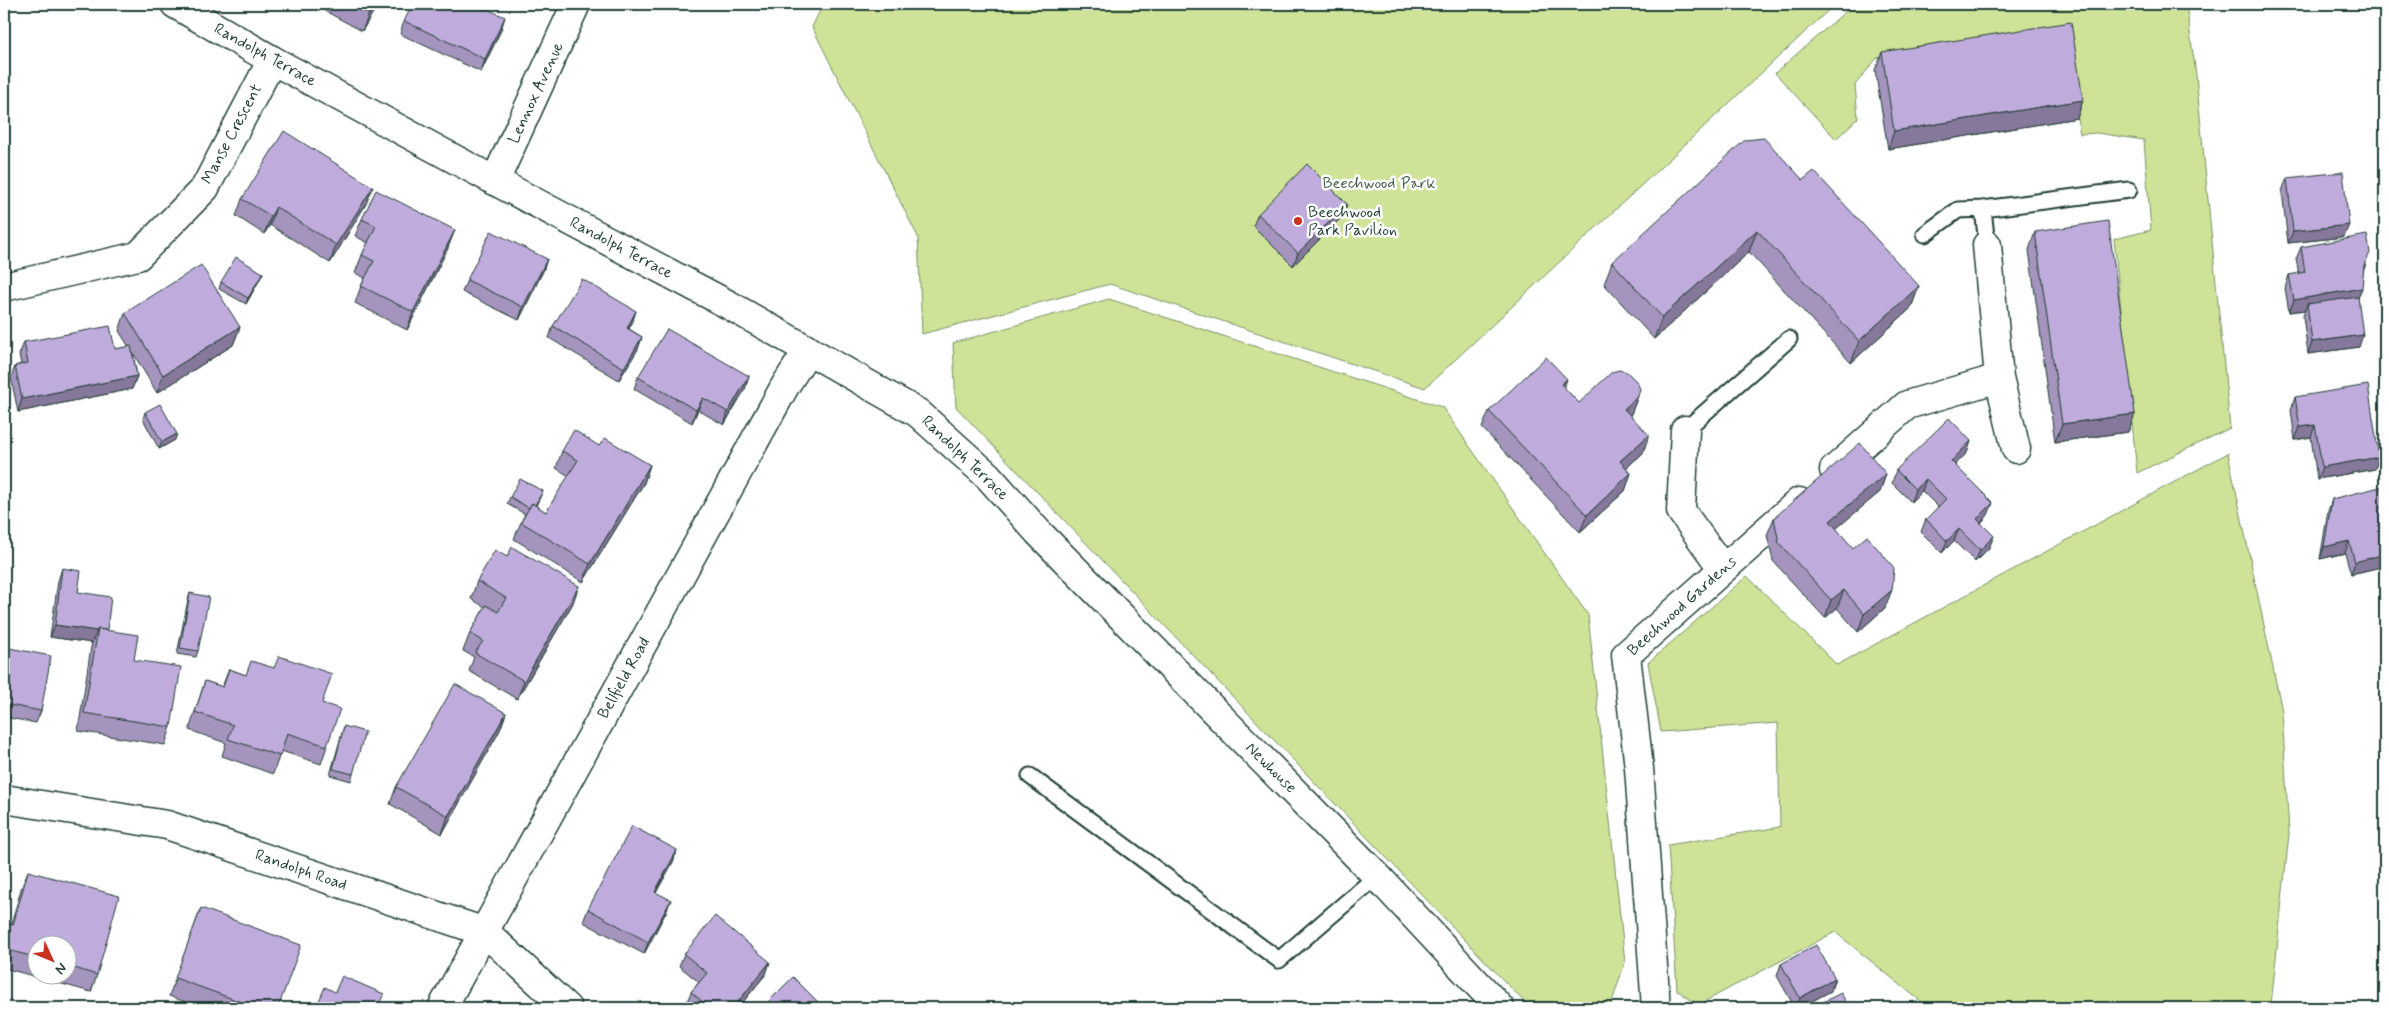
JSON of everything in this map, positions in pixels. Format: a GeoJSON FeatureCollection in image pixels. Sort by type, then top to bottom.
{"type":"FeatureCollection","features":[{"type":"Feature","properties":{"kind":"street","name":"Randolph Terrace"},"geometry":{"type":"LineString","coordinates":[[175,4],[272,60],[495,181],[730,305],[918,413],[988,476],[1038,532]]}},
{"type":"Feature","properties":{"kind":"street","name":"Lennox Avenue"},"geometry":{"type":"LineString","coordinates":[[495,181],[576,4]]}},
{"type":"Feature","properties":{"kind":"street","name":"Manse Crescent"},"geometry":{"type":"LineString","coordinates":[[4,287],[138,256],[205,188],[272,60]]}},
{"type":"Feature","properties":{"kind":"street"},"geometry":{"type":"LineString","coordinates":[[1987,245],[1999,378],[2016,449]]}},
{"type":"Feature","properties":{"kind":"street","name":"Bellfield Road"},"geometry":{"type":"LineString","coordinates":[[442,1008],[785,386],[808,350]]}},
{"type":"Feature","properties":{"kind":"street","name":"Beechwood Gardens"},"geometry":{"type":"LineString","coordinates":[[1656,1008],[1639,768],[1626,655],[1907,405],[1999,378]]}},
{"type":"Feature","properties":{"kind":"street"},"geometry":{"type":"LineString","coordinates":[[1685,430],[1681,511],[1723,568]]}},
{"type":"Feature","properties":{"kind":"street","name":"Newhouse"},"geometry":{"type":"LineString","coordinates":[[1038,532],[1377,876],[1500,1008]]}},
{"type":"Feature","properties":{"kind":"street","name":"Randolph Road"},"geometry":{"type":"LineString","coordinates":[[4,799],[167,825],[485,932],[567,1008]]}},
{"type":"Feature","properties":{"kind":"lane"},"geometry":{"type":"LineString","coordinates":[[1925,234],[1958,210],[1983,209],[2129,190]]}},
{"type":"Feature","properties":{"kind":"lane"},"geometry":{"type":"LineString","coordinates":[[1983,209],[1987,245]]}},
{"type":"Feature","properties":{"kind":"lane"},"geometry":{"type":"LineString","coordinates":[[1685,430],[1789,339]]}},
{"type":"Feature","properties":{"kind":"lane"},"geometry":{"type":"LineString","coordinates":[[1030,776],[1279,960],[1377,876]]}},
{"type":"Feature","properties":{"kind":"green space","name":"Beechwood Park"},"geometry":{"type":"Polygon","coordinates":[[[823,4],[1835,4],[1425,388],[1110,284],[922,334],[918,237],[812,27],[823,4]]]}},
{"type":"Feature","properties":{"kind":"green space"},"geometry":{"type":"Polygon","coordinates":[[[1854,4],[2186,4],[2196,75],[2230,428],[2137,473],[2114,239],[2151,230],[2144,140],[2097,133],[2080,134],[2060,30],[1877,58],[1855,85],[1858,118],[1836,139],[1775,73],[1854,4]]]}},
{"type":"Feature","properties":{"kind":"green space"},"geometry":{"type":"Polygon","coordinates":[[[1109,299],[1442,407],[1588,615],[1625,962],[1610,1008],[1530,1008],[956,407],[953,343],[1109,299]]]}},
{"type":"Feature","properties":{"kind":"green space"},"geometry":{"type":"Polygon","coordinates":[[[2228,453],[2282,711],[2289,834],[2271,1005],[2163,1008],[1929,1008],[1835,932],[1698,1005],[1677,990],[1668,845],[1780,827],[1778,723],[1661,732],[1648,663],[1747,576],[1837,665],[2228,453]]]}},
{"type":"Feature","properties":{"kind":"building"},"geometry":{"type":"Polygon","coordinates":[[[351,4],[374,4],[369,14],[351,4]]]}},
{"type":"Feature","properties":{"kind":"building"},"geometry":{"type":"Polygon","coordinates":[[[413,4],[476,4],[505,17],[485,59],[404,21],[413,4]]]}},
{"type":"Feature","properties":{"kind":"building"},"geometry":{"type":"Polygon","coordinates":[[[2071,22],[2083,100],[1894,131],[1882,52],[2071,22]]]}},
{"type":"Feature","properties":{"kind":"building"},"geometry":{"type":"Polygon","coordinates":[[[284,131],[373,187],[336,245],[276,207],[271,216],[242,199],[284,131]]]}},
{"type":"Feature","properties":{"kind":"building"},"geometry":{"type":"Polygon","coordinates":[[[1764,138],[1803,180],[1814,171],[1919,286],[1859,341],[1757,230],[1662,317],[1612,262],[1745,140],[1764,138]]]}},
{"type":"Feature","properties":{"kind":"building","name":"Beechwood Park Pavilion"},"geometry":{"type":"Polygon","coordinates":[[[1307,164],[1347,204],[1298,253],[1258,214],[1307,164]]]}},
{"type":"Feature","properties":{"kind":"building"},"geometry":{"type":"Polygon","coordinates":[[[2343,172],[2349,225],[2293,231],[2287,178],[2343,172]]]}},
{"type":"Feature","properties":{"kind":"building"},"geometry":{"type":"Polygon","coordinates":[[[376,190],[455,230],[413,312],[361,286],[374,261],[362,255],[376,226],[362,219],[376,190]]]}},
{"type":"Feature","properties":{"kind":"building"},"geometry":{"type":"Polygon","coordinates":[[[2108,221],[2135,414],[2062,424],[2035,232],[2108,221]]]}},
{"type":"Feature","properties":{"kind":"building"},"geometry":{"type":"Polygon","coordinates":[[[491,231],[547,259],[523,307],[467,280],[491,231]]]}},
{"type":"Feature","properties":{"kind":"building"},"geometry":{"type":"Polygon","coordinates":[[[2367,235],[2370,253],[2364,265],[2362,288],[2294,300],[2289,275],[2305,272],[2301,247],[2367,235]]]}},
{"type":"Feature","properties":{"kind":"building"},"geometry":{"type":"Polygon","coordinates":[[[236,257],[263,273],[248,298],[221,282],[236,257]]]}},
{"type":"Feature","properties":{"kind":"building"},"geometry":{"type":"Polygon","coordinates":[[[201,265],[240,327],[163,375],[125,313],[201,265]]]}},
{"type":"Feature","properties":{"kind":"building"},"geometry":{"type":"Polygon","coordinates":[[[582,279],[636,311],[627,328],[642,337],[624,368],[553,326],[582,279]]]}},
{"type":"Feature","properties":{"kind":"building"},"geometry":{"type":"Polygon","coordinates":[[[2358,297],[2363,335],[2312,342],[2307,304],[2358,297]]]}},
{"type":"Feature","properties":{"kind":"building"},"geometry":{"type":"Polygon","coordinates":[[[110,326],[115,349],[131,346],[137,376],[22,399],[15,366],[28,363],[24,342],[110,326]]]}},
{"type":"Feature","properties":{"kind":"building"},"geometry":{"type":"Polygon","coordinates":[[[667,329],[749,376],[728,412],[703,398],[696,410],[638,377],[667,329]]]}},
{"type":"Feature","properties":{"kind":"building"},"geometry":{"type":"Polygon","coordinates":[[[1546,357],[1567,379],[1561,384],[1579,403],[1612,372],[1619,370],[1627,372],[1637,382],[1640,389],[1638,396],[1624,409],[1649,435],[1620,461],[1631,473],[1587,515],[1489,411],[1546,357]]]}},
{"type":"Feature","properties":{"kind":"building"},"geometry":{"type":"Polygon","coordinates":[[[2368,385],[2379,457],[2322,467],[2315,425],[2300,427],[2295,397],[2368,385]]]}},
{"type":"Feature","properties":{"kind":"building"},"geometry":{"type":"Polygon","coordinates":[[[160,404],[177,434],[162,442],[145,412],[160,404]]]}},
{"type":"Feature","properties":{"kind":"building"},"geometry":{"type":"Polygon","coordinates":[[[1949,418],[1971,441],[1951,461],[1993,503],[1977,519],[1994,536],[1980,550],[1959,529],[1947,541],[1926,519],[1946,499],[1926,479],[1915,489],[1896,470],[1949,418]]]}},
{"type":"Feature","properties":{"kind":"building"},"geometry":{"type":"Polygon","coordinates":[[[574,430],[599,446],[605,438],[650,465],[590,564],[521,522],[532,503],[546,512],[578,460],[562,451],[574,430]]]}},
{"type":"Feature","properties":{"kind":"building"},"geometry":{"type":"Polygon","coordinates":[[[1860,443],[1886,474],[1830,521],[1853,548],[1867,536],[1894,568],[1892,590],[1864,614],[1844,590],[1831,600],[1779,543],[1774,518],[1860,443]]]}},
{"type":"Feature","properties":{"kind":"building"},"geometry":{"type":"Polygon","coordinates":[[[520,479],[543,491],[535,505],[532,503],[529,508],[510,497],[520,479]]]}},
{"type":"Feature","properties":{"kind":"building"},"geometry":{"type":"Polygon","coordinates":[[[2384,486],[2385,554],[2355,562],[2349,541],[2324,547],[2332,499],[2384,486]]]}},
{"type":"Feature","properties":{"kind":"building"},"geometry":{"type":"Polygon","coordinates":[[[512,547],[579,586],[524,681],[475,653],[483,641],[470,633],[486,605],[498,612],[506,598],[477,581],[495,550],[507,557],[512,547]]]}},
{"type":"Feature","properties":{"kind":"building"},"geometry":{"type":"Polygon","coordinates":[[[62,568],[81,571],[78,592],[111,597],[107,630],[98,629],[97,631],[55,625],[62,568]]]}},
{"type":"Feature","properties":{"kind":"building"},"geometry":{"type":"Polygon","coordinates":[[[190,593],[209,597],[198,651],[180,648],[190,593]]]}},
{"type":"Feature","properties":{"kind":"building"},"geometry":{"type":"Polygon","coordinates":[[[98,629],[138,635],[134,660],[181,667],[171,727],[84,713],[98,629]]]}},
{"type":"Feature","properties":{"kind":"building"},"geometry":{"type":"Polygon","coordinates":[[[4,647],[51,656],[41,711],[4,704],[4,647]]]}},
{"type":"Feature","properties":{"kind":"building"},"geometry":{"type":"Polygon","coordinates":[[[279,656],[332,674],[322,703],[340,709],[327,746],[287,733],[280,756],[228,739],[233,725],[195,712],[205,681],[223,687],[229,669],[246,675],[251,661],[274,668],[279,656]]]}},
{"type":"Feature","properties":{"kind":"building"},"geometry":{"type":"Polygon","coordinates":[[[455,684],[506,713],[448,816],[396,787],[455,684]]]}},
{"type":"Feature","properties":{"kind":"building"},"geometry":{"type":"Polygon","coordinates":[[[344,726],[365,732],[353,774],[333,769],[344,726]]]}},
{"type":"Feature","properties":{"kind":"building"},"geometry":{"type":"Polygon","coordinates":[[[632,826],[677,850],[655,892],[671,900],[648,942],[588,909],[632,826]]]}},
{"type":"Feature","properties":{"kind":"building"},"geometry":{"type":"Polygon","coordinates":[[[28,871],[119,896],[97,975],[78,969],[78,934],[28,934],[28,955],[4,949],[4,923],[13,925],[28,871]]]}},
{"type":"Feature","properties":{"kind":"building"},"geometry":{"type":"Polygon","coordinates":[[[201,908],[301,945],[278,1008],[258,1008],[175,978],[201,908]]]}},
{"type":"Feature","properties":{"kind":"building"},"geometry":{"type":"Polygon","coordinates":[[[715,916],[770,962],[733,1008],[710,1008],[691,992],[707,973],[684,954],[715,916]]]}},
{"type":"Feature","properties":{"kind":"building"},"geometry":{"type":"Polygon","coordinates":[[[1816,945],[1835,978],[1800,998],[1781,964],[1816,945]]]}},
{"type":"Feature","properties":{"kind":"building"},"geometry":{"type":"Polygon","coordinates":[[[342,976],[384,994],[377,1008],[316,1008],[325,987],[335,992],[342,976]]]}},
{"type":"Feature","properties":{"kind":"building"},"geometry":{"type":"Polygon","coordinates":[[[793,977],[824,1008],[762,1008],[793,977]]]}},
{"type":"Feature","properties":{"kind":"building"},"geometry":{"type":"Polygon","coordinates":[[[1841,993],[1849,1008],[1811,1008],[1841,993]]]}},
{"type":"Feature","properties":{"kind":"place","name":"Beechwood Park Pavilion"},"geometry":{"type":"Point","coordinates":[1298,221]}}]}
